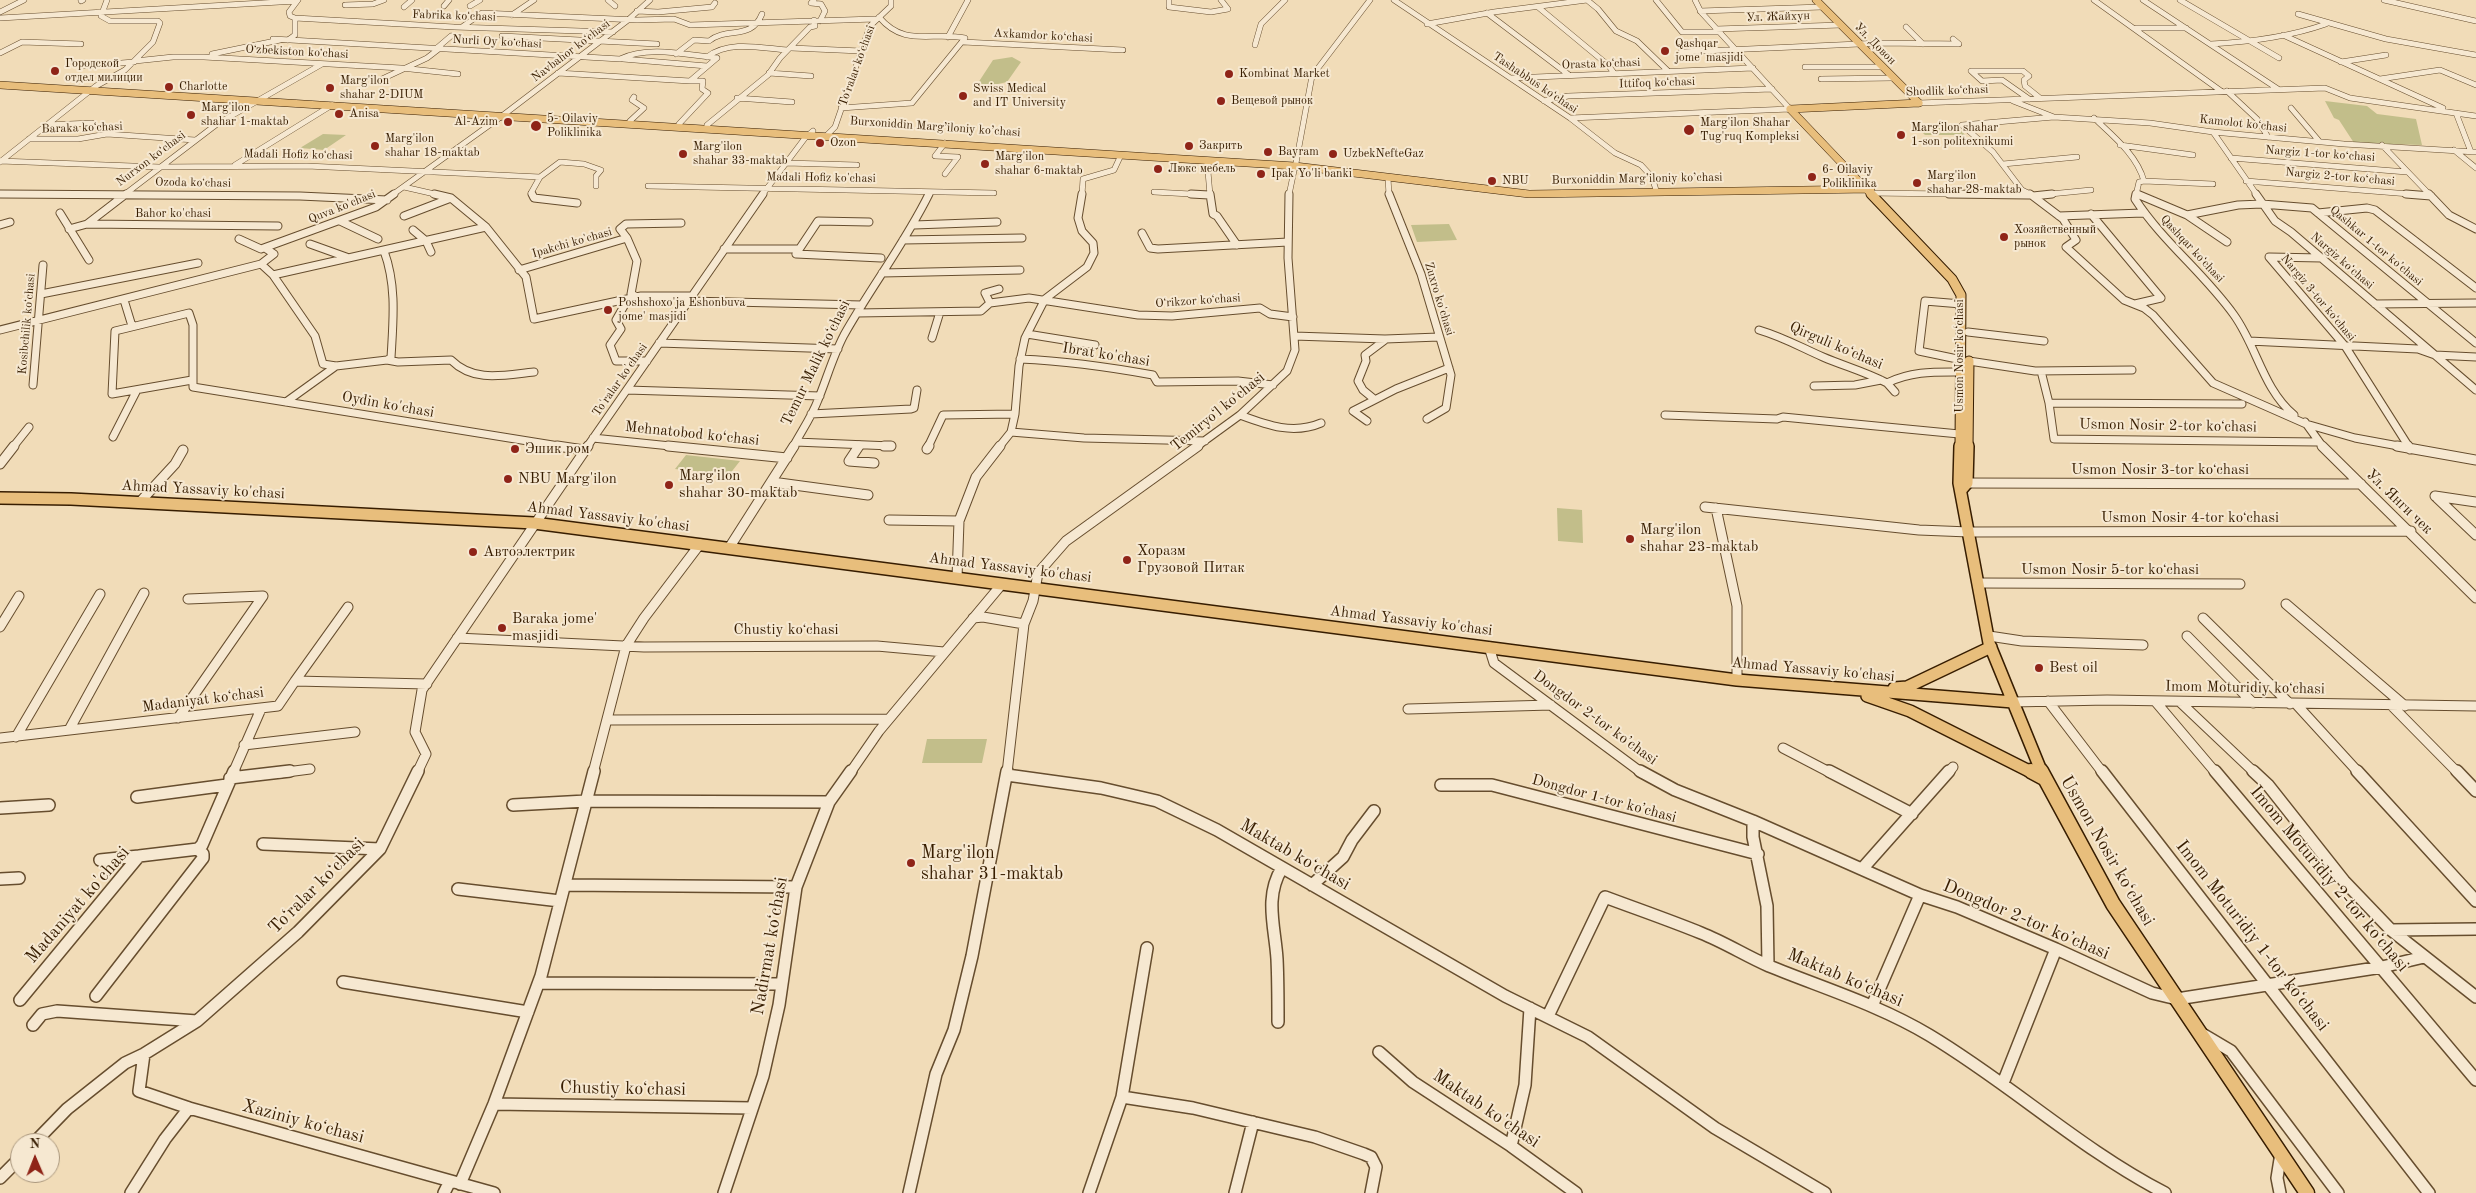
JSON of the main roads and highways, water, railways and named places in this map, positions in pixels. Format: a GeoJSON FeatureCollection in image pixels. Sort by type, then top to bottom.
{"type":"FeatureCollection","features":[{"type":"Feature","properties":{"kind":"main road","name":"Ул. Довон"},"geometry":{"type":"LineString","coordinates":[[1816,0],[1919,104]]}},
{"type":"Feature","properties":{"kind":"main road","name":"Burxoniddin Marg’iloniy ko’chasi"},"geometry":{"type":"LineString","coordinates":[[0,84],[828,134],[1295,165],[1527,191],[1656,192]]}},
{"type":"Feature","properties":{"kind":"main road","name":"Burxoniddin Marg’iloniy ko’chasi"},"geometry":{"type":"LineString","coordinates":[[259,100],[630,120],[811,133]]}},
{"type":"Feature","properties":{"kind":"main road","name":"Shodlik koʻchasi"},"geometry":{"type":"LineString","coordinates":[[1790,109],[1919,104]]}},
{"type":"Feature","properties":{"kind":"main road","name":"Usmon Nosir ko‘chasi"},"geometry":{"type":"LineString","coordinates":[[1790,109],[1852,176],[1869,189],[1962,283],[1968,297],[1968,332],[1965,347]]}},
{"type":"Feature","properties":{"kind":"main road","name":"Burxoniddin Marg’iloniy ko’chasi"},"geometry":{"type":"LineString","coordinates":[[828,134],[1121,155],[1295,165],[1529,194],[1869,189]]}},
{"type":"Feature","properties":{"kind":"main road","name":"Usmon Nosir ko‘chasi"},"geometry":{"type":"LineString","coordinates":[[1869,189],[1952,279],[1961,295],[1965,347],[1962,485]]}},
{"type":"Feature","properties":{"kind":"main road","name":"Usmon Nosir ko‘chasi"},"geometry":{"type":"LineString","coordinates":[[1965,360],[1961,372],[1960,434],[1962,485],[1979,584],[1990,642],[2044,778],[2113,904],[2307,1193]]}},
{"type":"Feature","properties":{"kind":"main road","name":"Ahmad Yassaviy ko'chasi"},"geometry":{"type":"LineString","coordinates":[[0,498],[139,503],[534,523],[1737,680],[1854,691],[2013,702]]}},
{"type":"Feature","properties":{"kind":"main road"},"geometry":{"type":"LineString","coordinates":[[1854,691],[1907,687],[1990,642]]}},
{"type":"Feature","properties":{"kind":"main road"},"geometry":{"type":"LineString","coordinates":[[1854,691],[1910,711],[2044,778]]}},
{"type":"Feature","properties":{"kind":"place","name":"Qashqar jome' masjidi"},"geometry":{"type":"Point","coordinates":[1665,51]}},
{"type":"Feature","properties":{"kind":"place","name":"Городской отдел милиции"},"geometry":{"type":"Point","coordinates":[55,71]}},
{"type":"Feature","properties":{"kind":"place","name":"Kombinat Market"},"geometry":{"type":"Point","coordinates":[1229,74]}},
{"type":"Feature","properties":{"kind":"place","name":"Charlotte"},"geometry":{"type":"Point","coordinates":[169,87]}},
{"type":"Feature","properties":{"kind":"place","name":"Marg'ilon shahar 2-DIUM"},"geometry":{"type":"Point","coordinates":[330,88]}},
{"type":"Feature","properties":{"kind":"place","name":"Swiss Medical and IT University"},"geometry":{"type":"Point","coordinates":[963,96]}},
{"type":"Feature","properties":{"kind":"place","name":"Вещевой рынок"},"geometry":{"type":"Point","coordinates":[1221,101]}},
{"type":"Feature","properties":{"kind":"place","name":"Anisa"},"geometry":{"type":"Point","coordinates":[339,114]}},
{"type":"Feature","properties":{"kind":"place","name":"Marg'ilon shahar 1-maktab"},"geometry":{"type":"Point","coordinates":[191,115]}},
{"type":"Feature","properties":{"kind":"place","name":"Al-Azim"},"geometry":{"type":"Point","coordinates":[508,122]}},
{"type":"Feature","properties":{"kind":"place","name":"5- Oilaviy Poliklinika"},"geometry":{"type":"Point","coordinates":[536,126]}},
{"type":"Feature","properties":{"kind":"place","name":"Marg'ilon Shahar Tug'ruq Kompleksi"},"geometry":{"type":"Point","coordinates":[1689,130]}},
{"type":"Feature","properties":{"kind":"place","name":"Margʻilon shahar 1-son politexnikumi"},"geometry":{"type":"Point","coordinates":[1901,135]}},
{"type":"Feature","properties":{"kind":"place","name":"Ozon"},"geometry":{"type":"Point","coordinates":[820,143]}},
{"type":"Feature","properties":{"kind":"place","name":"Marg'ilon shahar 18-maktab"},"geometry":{"type":"Point","coordinates":[375,146]}},
{"type":"Feature","properties":{"kind":"place","name":"Закрить"},"geometry":{"type":"Point","coordinates":[1189,146]}},
{"type":"Feature","properties":{"kind":"place","name":"Bayram"},"geometry":{"type":"Point","coordinates":[1268,152]}},
{"type":"Feature","properties":{"kind":"place","name":"Marg'ilon shahar 33-maktab"},"geometry":{"type":"Point","coordinates":[683,154]}},
{"type":"Feature","properties":{"kind":"place","name":"UzbekNefteGaz"},"geometry":{"type":"Point","coordinates":[1333,154]}},
{"type":"Feature","properties":{"kind":"place","name":"Marg'ilon shahar 6-maktab"},"geometry":{"type":"Point","coordinates":[985,164]}},
{"type":"Feature","properties":{"kind":"place","name":"Люкс мебель"},"geometry":{"type":"Point","coordinates":[1158,169]}},
{"type":"Feature","properties":{"kind":"place","name":"Ipak Yo'li banki"},"geometry":{"type":"Point","coordinates":[1261,174]}},
{"type":"Feature","properties":{"kind":"place","name":"6- Oilaviy Poliklinika"},"geometry":{"type":"Point","coordinates":[1812,177]}},
{"type":"Feature","properties":{"kind":"place","name":"NBU"},"geometry":{"type":"Point","coordinates":[1492,181]}},
{"type":"Feature","properties":{"kind":"place","name":"Marg'ilon shahar 28-maktab"},"geometry":{"type":"Point","coordinates":[1917,183]}},
{"type":"Feature","properties":{"kind":"place","name":"Хозяйственный рынок"},"geometry":{"type":"Point","coordinates":[2004,237]}},
{"type":"Feature","properties":{"kind":"place","name":"Poshshoxo'ja Eshonbuva jome' masjidi"},"geometry":{"type":"Point","coordinates":[608,310]}},
{"type":"Feature","properties":{"kind":"place","name":"Эшик ром"},"geometry":{"type":"Point","coordinates":[515,449]}},
{"type":"Feature","properties":{"kind":"place","name":"NBU Marg'ilon"},"geometry":{"type":"Point","coordinates":[508,479]}},
{"type":"Feature","properties":{"kind":"place","name":"Marg'ilon shahar 30-maktab"},"geometry":{"type":"Point","coordinates":[669,485]}},
{"type":"Feature","properties":{"kind":"place","name":"Marg'ilon shahar 23-maktab"},"geometry":{"type":"Point","coordinates":[1630,539]}},
{"type":"Feature","properties":{"kind":"place","name":"Автоэлектрик"},"geometry":{"type":"Point","coordinates":[473,552]}},
{"type":"Feature","properties":{"kind":"place","name":"Хоразм Грузовой Питак"},"geometry":{"type":"Point","coordinates":[1127,560]}},
{"type":"Feature","properties":{"kind":"place","name":"Baraka jome' masjidi"},"geometry":{"type":"Point","coordinates":[502,628]}},
{"type":"Feature","properties":{"kind":"place","name":"Best oil"},"geometry":{"type":"Point","coordinates":[2039,668]}},
{"type":"Feature","properties":{"kind":"place","name":"Marg'ilon shahar 31-maktab"},"geometry":{"type":"Point","coordinates":[911,863]}}]}
